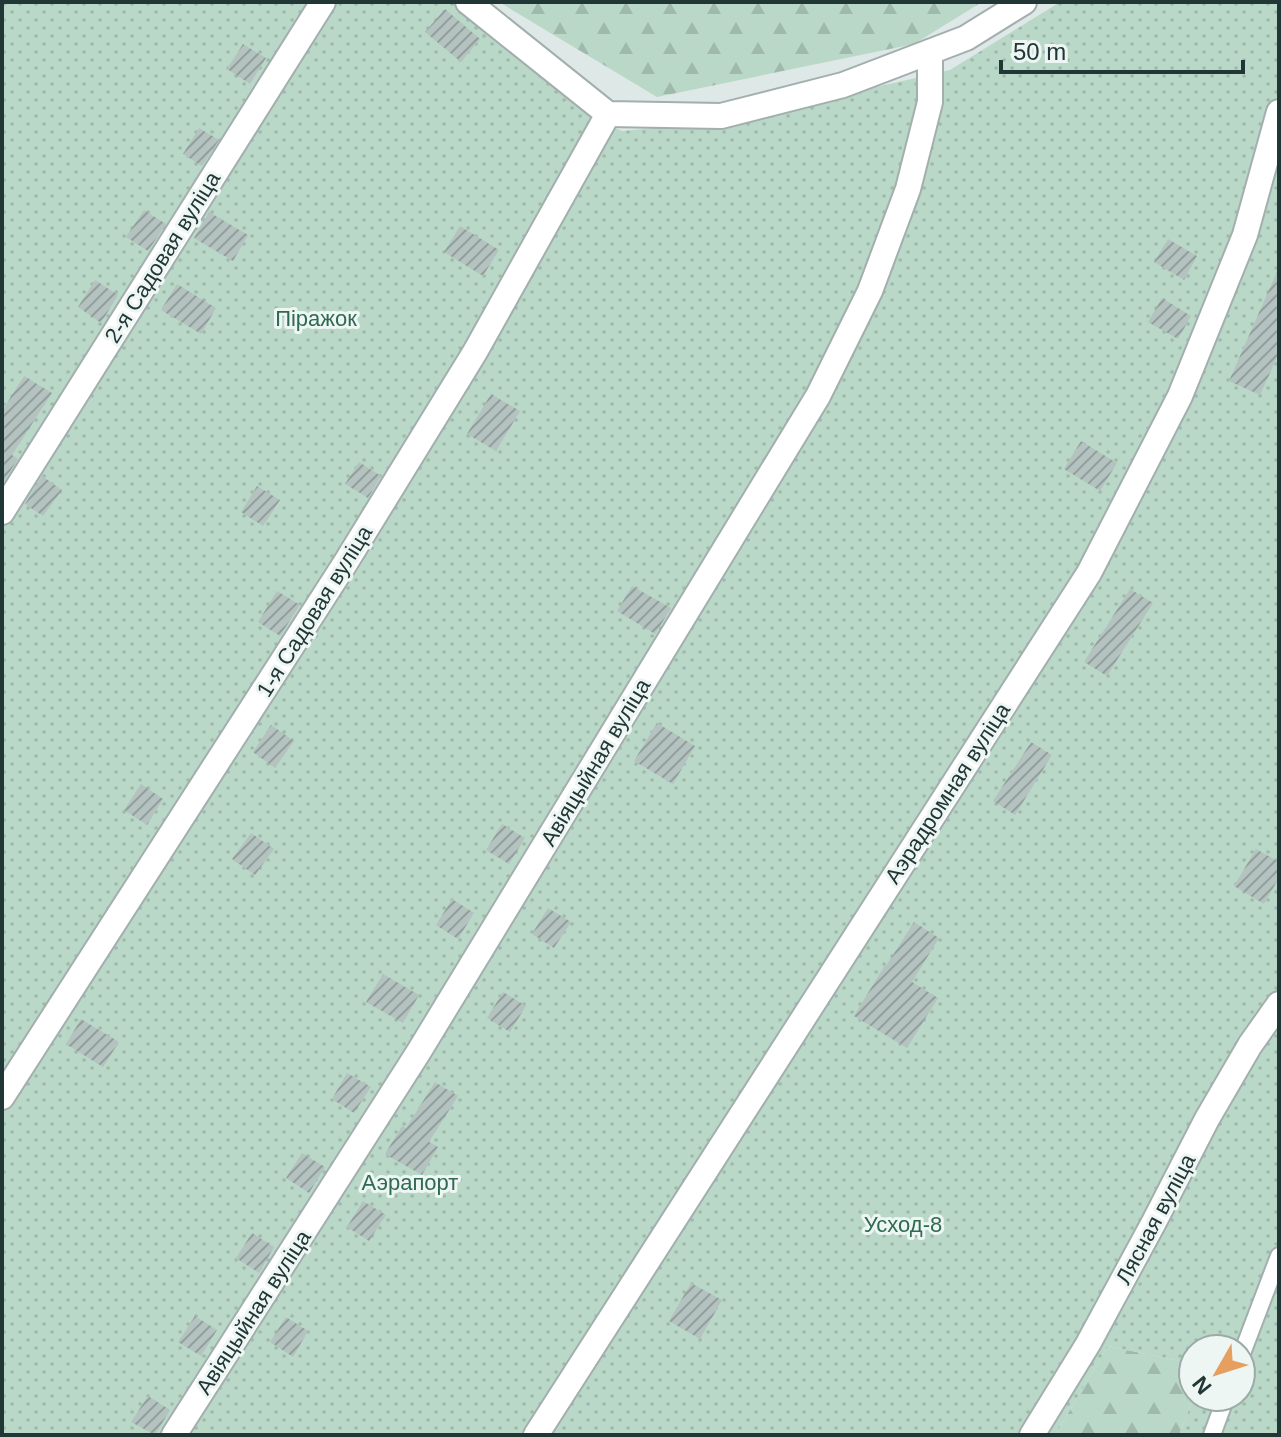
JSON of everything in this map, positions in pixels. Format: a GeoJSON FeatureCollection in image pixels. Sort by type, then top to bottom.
{"type":"FeatureCollection","features":[{"type":"Feature","properties":{"kind":"street","name":"2-я Садовая вуліца"},"geometry":{"type":"LineString","coordinates":[[2,512],[323,2]]}},
{"type":"Feature","properties":{"kind":"street"},"geometry":{"type":"LineString","coordinates":[[468,2],[608,114],[721,116],[843,85],[966,38],[1024,2]]}},
{"type":"Feature","properties":{"kind":"street","name":"Авіяцыйная вуліца"},"geometry":{"type":"LineString","coordinates":[[174,1435],[418,1053],[818,396],[870,291],[908,189],[930,102],[930,52]]}},
{"type":"Feature","properties":{"kind":"street","name":"Аэрадромная вуліца"},"geometry":{"type":"LineString","coordinates":[[536,1435],[1089,573],[1180,396],[1245,235],[1279,112]]}},
{"type":"Feature","properties":{"kind":"street","name":"1-я Садовая вуліца"},"geometry":{"type":"LineString","coordinates":[[2,1097],[354,549],[475,352],[608,114]]}},
{"type":"Feature","properties":{"kind":"street","name":"Лясная вуліца"},"geometry":{"type":"LineString","coordinates":[[1032,1435],[1088,1344],[1207,1119],[1250,1045],[1279,1004]]}},
{"type":"Feature","properties":{"kind":"lane"},"geometry":{"type":"LineString","coordinates":[[1250,1333],[1279,1256]]}},
{"type":"Feature","properties":{"kind":"lane"},"geometry":{"type":"LineString","coordinates":[[1212,1435],[1220,1413]]}},
{"type":"Feature","properties":{"kind":"green space"},"geometry":{"type":"Polygon","coordinates":[[[2,2],[454,2],[593,118],[622,131],[730,121],[950,70],[1060,2],[1279,2],[1279,1435],[1179,1435],[1188,1413],[1257,1413],[1257,1333],[1177,1333],[1177,1361],[1108,1346],[1055,1435],[2,1435],[2,2]]]}},
{"type":"Feature","properties":{"kind":"green space"},"geometry":{"type":"Polygon","coordinates":[[[499,2],[982,2],[914,44],[657,97],[499,2]]]}},
{"type":"Feature","properties":{"kind":"green space"},"geometry":{"type":"Polygon","coordinates":[[[1108,1346],[1177,1361],[1177,1413],[1188,1413],[1179,1435],[1055,1435],[1108,1346]]]}},
{"type":"Feature","properties":{"kind":"building"},"geometry":{"type":"Polygon","coordinates":[[[445,9],[480,39],[461,62],[425,32],[445,9]]]}},
{"type":"Feature","properties":{"kind":"building"},"geometry":{"type":"Polygon","coordinates":[[[243,44],[266,58],[250,84],[227,69],[243,44]]]}},
{"type":"Feature","properties":{"kind":"building"},"geometry":{"type":"Polygon","coordinates":[[[199,128],[219,140],[202,166],[183,154],[199,128]]]}},
{"type":"Feature","properties":{"kind":"building"},"geometry":{"type":"Polygon","coordinates":[[[144,210],[166,224],[148,251],[126,237],[144,210]]]}},
{"type":"Feature","properties":{"kind":"building"},"geometry":{"type":"Polygon","coordinates":[[[209,212],[248,235],[233,261],[194,238],[209,212]]]}},
{"type":"Feature","properties":{"kind":"building"},"geometry":{"type":"Polygon","coordinates":[[[460,226],[499,250],[483,276],[444,252],[460,226]]]}},
{"type":"Feature","properties":{"kind":"building"},"geometry":{"type":"Polygon","coordinates":[[[1168,239],[1197,256],[1184,280],[1154,262],[1168,239]]]}},
{"type":"Feature","properties":{"kind":"building"},"geometry":{"type":"Polygon","coordinates":[[[1279,267],[1279,353],[1260,395],[1229,381],[1279,267]]]}},
{"type":"Feature","properties":{"kind":"building"},"geometry":{"type":"Polygon","coordinates":[[[95,280],[118,295],[101,323],[78,307],[95,280]]]}},
{"type":"Feature","properties":{"kind":"building"},"geometry":{"type":"Polygon","coordinates":[[[177,284],[216,308],[201,334],[161,310],[177,284]]]}},
{"type":"Feature","properties":{"kind":"building"},"geometry":{"type":"Polygon","coordinates":[[[1162,298],[1191,316],[1178,339],[1148,322],[1162,298]]]}},
{"type":"Feature","properties":{"kind":"building"},"geometry":{"type":"Polygon","coordinates":[[[24,376],[52,393],[12,455],[18,459],[2,484],[2,411],[24,376]]]}},
{"type":"Feature","properties":{"kind":"building"},"geometry":{"type":"Polygon","coordinates":[[[491,394],[520,411],[496,451],[467,434],[491,394]]]}},
{"type":"Feature","properties":{"kind":"building"},"geometry":{"type":"Polygon","coordinates":[[[1081,441],[1117,463],[1100,491],[1064,469],[1081,441]]]}},
{"type":"Feature","properties":{"kind":"building"},"geometry":{"type":"Polygon","coordinates":[[[359,462],[381,476],[368,498],[345,484],[359,462]]]}},
{"type":"Feature","properties":{"kind":"building"},"geometry":{"type":"Polygon","coordinates":[[[42,476],[62,490],[43,516],[25,504],[42,476]]]}},
{"type":"Feature","properties":{"kind":"building"},"geometry":{"type":"Polygon","coordinates":[[[257,486],[280,500],[263,526],[241,512],[257,486]]]}},
{"type":"Feature","properties":{"kind":"building"},"geometry":{"type":"Polygon","coordinates":[[[632,586],[671,608],[655,634],[617,611],[632,586]]]}},
{"type":"Feature","properties":{"kind":"building"},"geometry":{"type":"Polygon","coordinates":[[[1130,589],[1153,603],[1107,676],[1084,662],[1130,589]]]}},
{"type":"Feature","properties":{"kind":"building"},"geometry":{"type":"Polygon","coordinates":[[[277,591],[300,605],[280,636],[258,622],[277,591]]]}},
{"type":"Feature","properties":{"kind":"building"},"geometry":{"type":"Polygon","coordinates":[[[657,723],[695,746],[673,784],[634,761],[657,723]]]}},
{"type":"Feature","properties":{"kind":"building"},"geometry":{"type":"Polygon","coordinates":[[[271,725],[294,741],[275,768],[253,752],[271,725]]]}},
{"type":"Feature","properties":{"kind":"building"},"geometry":{"type":"Polygon","coordinates":[[[1031,742],[1052,755],[1015,815],[993,801],[1031,742]]]}},
{"type":"Feature","properties":{"kind":"building"},"geometry":{"type":"Polygon","coordinates":[[[141,784],[163,799],[147,825],[124,810],[141,784]]]}},
{"type":"Feature","properties":{"kind":"building"},"geometry":{"type":"Polygon","coordinates":[[[502,824],[525,838],[509,864],[486,850],[502,824]]]}},
{"type":"Feature","properties":{"kind":"building"},"geometry":{"type":"Polygon","coordinates":[[[251,833],[274,849],[255,875],[232,859],[251,833]]]}},
{"type":"Feature","properties":{"kind":"building"},"geometry":{"type":"Polygon","coordinates":[[[1256,849],[1279,862],[1279,878],[1264,904],[1234,886],[1256,849]]]}},
{"type":"Feature","properties":{"kind":"building"},"geometry":{"type":"Polygon","coordinates":[[[452,899],[474,913],[458,939],[436,925],[452,899]]]}},
{"type":"Feature","properties":{"kind":"building"},"geometry":{"type":"Polygon","coordinates":[[[548,908],[571,922],[554,948],[532,934],[548,908]]]}},
{"type":"Feature","properties":{"kind":"building"},"geometry":{"type":"Polygon","coordinates":[[[914,922],[939,938],[912,982],[938,998],[907,1048],[854,1016],[914,922]]]}},
{"type":"Feature","properties":{"kind":"building"},"geometry":{"type":"Polygon","coordinates":[[[383,974],[419,995],[403,1023],[366,1002],[383,974]]]}},
{"type":"Feature","properties":{"kind":"building"},"geometry":{"type":"Polygon","coordinates":[[[503,992],[526,1006],[510,1032],[487,1018],[503,992]]]}},
{"type":"Feature","properties":{"kind":"building"},"geometry":{"type":"Polygon","coordinates":[[[81,1019],[119,1042],[103,1067],[66,1044],[81,1019]]]}},
{"type":"Feature","properties":{"kind":"building"},"geometry":{"type":"Polygon","coordinates":[[[347,1073],[371,1087],[354,1113],[332,1099],[347,1073]]]}},
{"type":"Feature","properties":{"kind":"building"},"geometry":{"type":"Polygon","coordinates":[[[435,1082],[458,1096],[429,1142],[438,1147],[422,1175],[385,1154],[402,1126],[406,1128],[435,1082]]]}},
{"type":"Feature","properties":{"kind":"building"},"geometry":{"type":"Polygon","coordinates":[[[302,1153],[325,1167],[309,1193],[286,1178],[302,1153]]]}},
{"type":"Feature","properties":{"kind":"building"},"geometry":{"type":"Polygon","coordinates":[[[363,1201],[386,1215],[369,1241],[347,1227],[363,1201]]]}},
{"type":"Feature","properties":{"kind":"building"},"geometry":{"type":"Polygon","coordinates":[[[252,1233],[274,1247],[259,1273],[236,1258],[252,1233]]]}},
{"type":"Feature","properties":{"kind":"building"},"geometry":{"type":"Polygon","coordinates":[[[691,1283],[722,1300],[700,1339],[669,1321],[691,1283]]]}},
{"type":"Feature","properties":{"kind":"building"},"geometry":{"type":"Polygon","coordinates":[[[195,1316],[217,1330],[201,1356],[178,1342],[195,1316]]]}},
{"type":"Feature","properties":{"kind":"building"},"geometry":{"type":"Polygon","coordinates":[[[286,1317],[308,1331],[293,1357],[270,1342],[286,1317]]]}},
{"type":"Feature","properties":{"kind":"building"},"geometry":{"type":"Polygon","coordinates":[[[148,1396],[170,1410],[155,1435],[131,1422],[148,1396]]]}},
{"type":"Feature","properties":{"kind":"park label","name":"Піражок"},"geometry":{"type":"Point","coordinates":[316,318]}},
{"type":"Feature","properties":{"kind":"park label","name":"Аэрапорт"},"geometry":{"type":"Point","coordinates":[410,1182]}},
{"type":"Feature","properties":{"kind":"park label","name":"Усход-8"},"geometry":{"type":"Point","coordinates":[903,1224]}}]}
